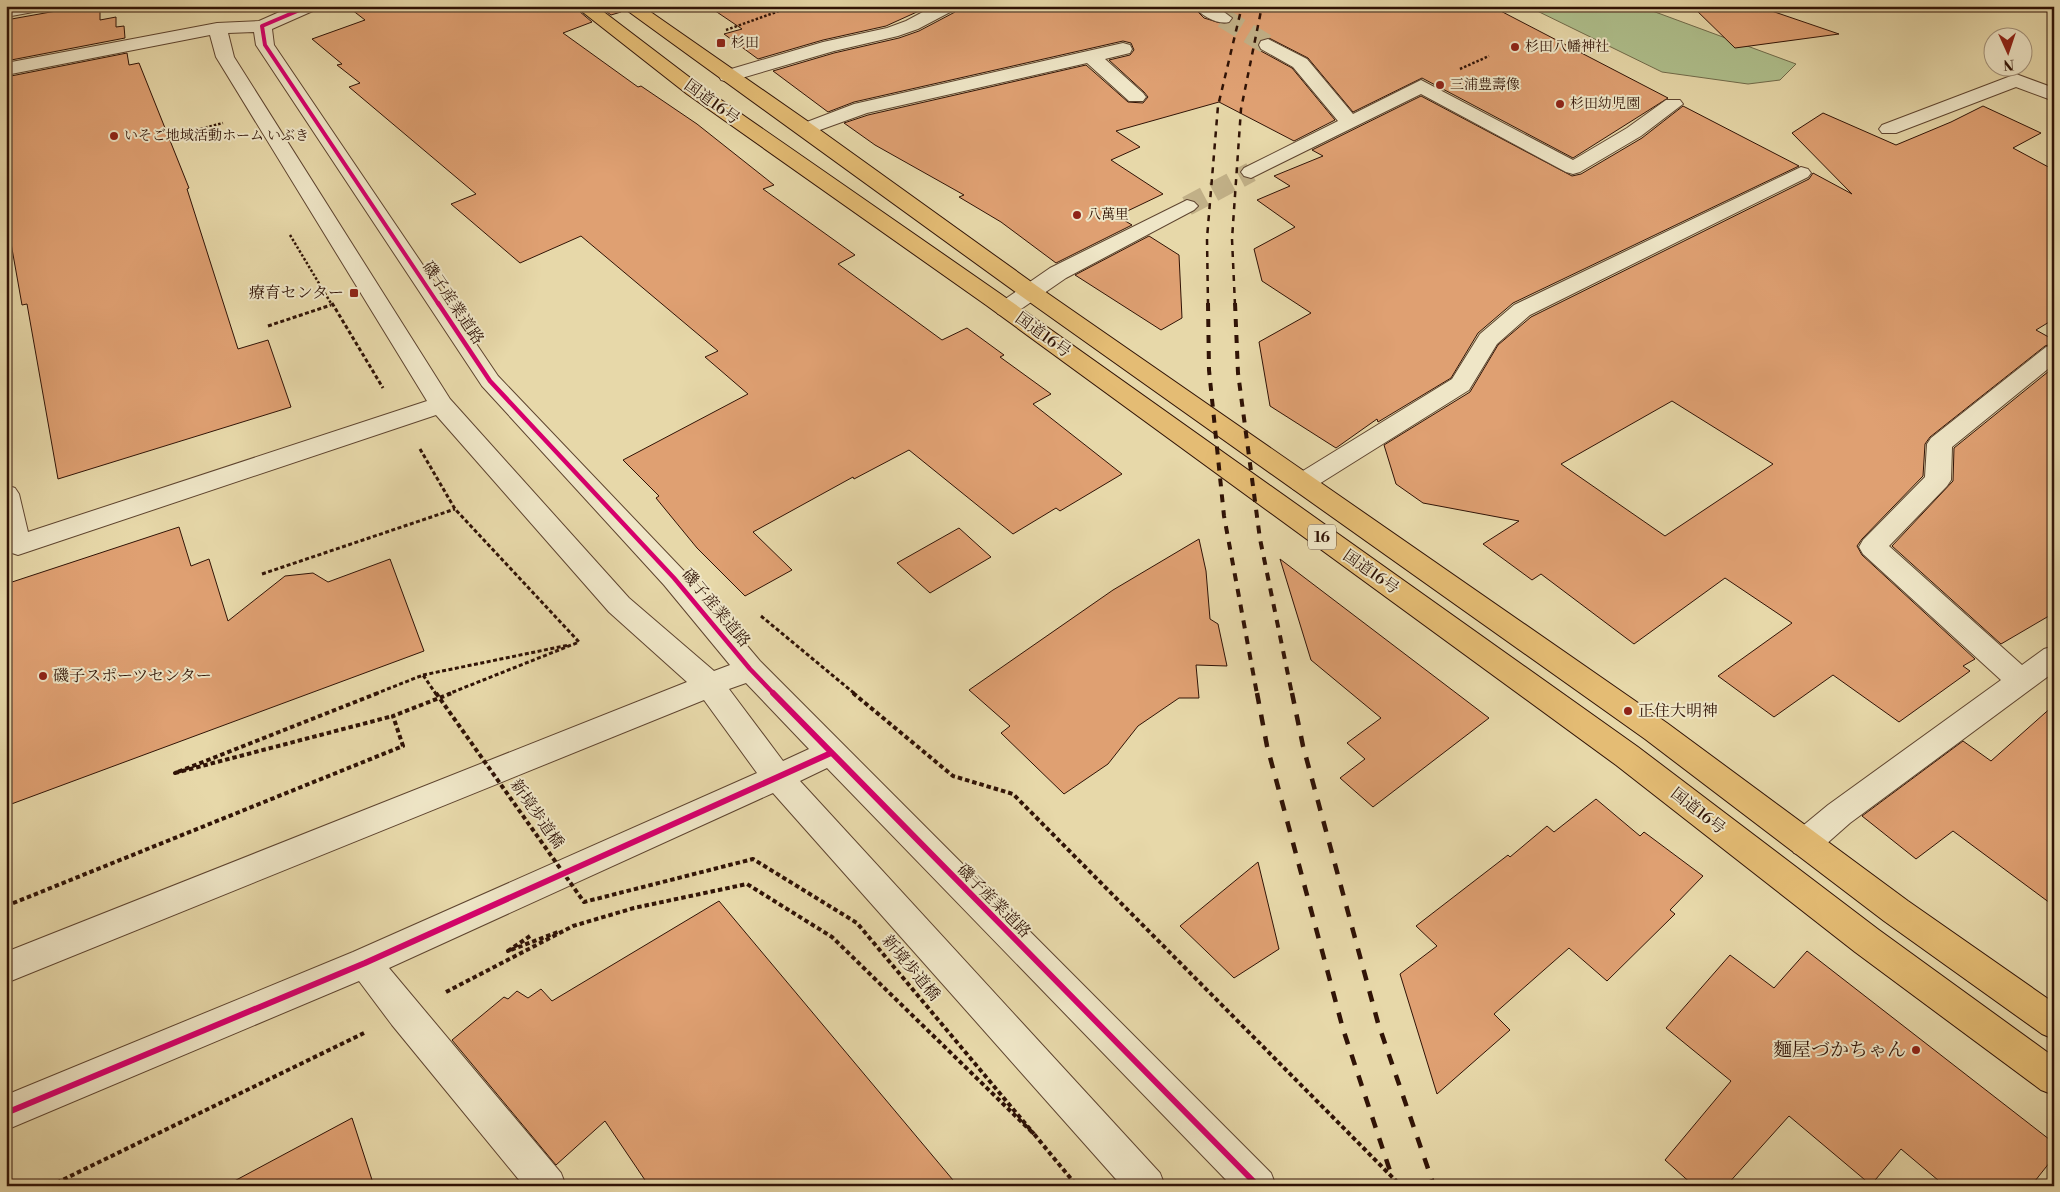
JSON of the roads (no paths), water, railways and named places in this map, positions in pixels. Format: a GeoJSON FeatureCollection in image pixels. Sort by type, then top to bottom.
{"type":"FeatureCollection","features":[{"type":"Feature","properties":{"kind":"highway","name":"国道16号"},"geometry":{"type":"LineString","coordinates":[[584,6],[694,90],[1006,309],[1627,756],[1867,941],[2054,1078]]}},
{"type":"Feature","properties":{"kind":"highway","name":"国道16号"},"geometry":{"type":"LineString","coordinates":[[630,6],[806,129],[1029,291],[1656,731],[1805,843],[2054,1023]]}},
{"type":"Feature","properties":{"kind":"street"},"geometry":{"type":"LineString","coordinates":[[6,12],[38,6]]}},
{"type":"Feature","properties":{"kind":"street"},"geometry":{"type":"LineString","coordinates":[[6,69],[217,28],[309,6]]}},
{"type":"Feature","properties":{"kind":"street"},"geometry":{"type":"LineString","coordinates":[[728,76],[830,46],[892,32],[912,25],[948,6]]}},
{"type":"Feature","properties":{"kind":"street"},"geometry":{"type":"LineString","coordinates":[[1204,6],[1223,18]]}},
{"type":"Feature","properties":{"kind":"street","name":"磯子産業道路"},"geometry":{"type":"LineString","coordinates":[[256,18],[265,46],[490,381],[674,578],[750,669],[1258,1186]]}},
{"type":"Feature","properties":{"kind":"street"},"geometry":{"type":"LineString","coordinates":[[217,28],[225,57],[441,405],[619,605],[709,684],[778,778],[1147,1186]]}},
{"type":"Feature","properties":{"kind":"street"},"geometry":{"type":"LineString","coordinates":[[1268,45],[1300,63],[1350,123]]}},
{"type":"Feature","properties":{"kind":"street"},"geometry":{"type":"LineString","coordinates":[[806,129],[861,108],[1123,49]]}},
{"type":"Feature","properties":{"kind":"street"},"geometry":{"type":"LineString","coordinates":[[1091,56],[1136,97]]}},
{"type":"Feature","properties":{"kind":"street"},"geometry":{"type":"LineString","coordinates":[[1889,129],[2016,80],[2054,95]]}},
{"type":"Feature","properties":{"kind":"street"},"geometry":{"type":"LineString","coordinates":[[1251,172],[1421,86],[1573,168],[1634,132],[1673,104]]}},
{"type":"Feature","properties":{"kind":"street"},"geometry":{"type":"LineString","coordinates":[[1302,483],[1461,384],[1488,339],[1522,310],[1801,173]]}},
{"type":"Feature","properties":{"kind":"street"},"geometry":{"type":"LineString","coordinates":[[1006,309],[1029,291],[1058,273],[1187,206]]}},
{"type":"Feature","properties":{"kind":"street"},"geometry":{"type":"LineString","coordinates":[[2021,681],[1872,547],[1938,480],[1940,444],[2054,352]]}},
{"type":"Feature","properties":{"kind":"street"},"geometry":{"type":"LineString","coordinates":[[6,494],[18,545],[441,405]]}},
{"type":"Feature","properties":{"kind":"street"},"geometry":{"type":"LineString","coordinates":[[1805,843],[1839,814],[2054,657]]}},
{"type":"Feature","properties":{"kind":"street"},"geometry":{"type":"LineString","coordinates":[[6,968],[750,669]]}},
{"type":"Feature","properties":{"kind":"street"},"geometry":{"type":"LineString","coordinates":[[6,1113],[365,963],[831,753]]}},
{"type":"Feature","properties":{"kind":"street"},"geometry":{"type":"LineString","coordinates":[[365,963],[404,1014],[548,1186]]}},
{"type":"Feature","properties":{"kind":"tunnel"},"geometry":{"type":"LineString","coordinates":[[1223,18],[1268,45]]}},
{"type":"Feature","properties":{"kind":"tunnel"},"geometry":{"type":"LineString","coordinates":[[1187,206],[1251,172]]}},
{"type":"Feature","properties":{"kind":"railway"},"geometry":{"type":"LineString","coordinates":[[1208,305],[1207,238],[1218,106],[1242,6]]}},
{"type":"Feature","properties":{"kind":"railway"},"geometry":{"type":"LineString","coordinates":[[1235,305],[1232,239],[1241,109],[1262,6]]}},
{"type":"Feature","properties":{"kind":"railway"},"geometry":{"type":"LineString","coordinates":[[1208,303],[1209,370],[1224,516],[1257,694]]}},
{"type":"Feature","properties":{"kind":"railway"},"geometry":{"type":"LineString","coordinates":[[1235,303],[1238,373],[1260,539],[1292,694]]}},
{"type":"Feature","properties":{"kind":"railway"},"geometry":{"type":"LineString","coordinates":[[1257,693],[1267,746],[1343,1029],[1395,1186]]}},
{"type":"Feature","properties":{"kind":"railway"},"geometry":{"type":"LineString","coordinates":[[1292,693],[1303,746],[1378,1023],[1434,1186]]}},
{"type":"Feature","properties":{"kind":"place","name":"杉田"},"geometry":{"type":"Point","coordinates":[721,43]}},
{"type":"Feature","properties":{"kind":"place","name":"杉田八幡神社"},"geometry":{"type":"Point","coordinates":[1515,47]}},
{"type":"Feature","properties":{"kind":"place","name":"三浦豊壽像"},"geometry":{"type":"Point","coordinates":[1440,85]}},
{"type":"Feature","properties":{"kind":"place","name":"杉田幼児園"},"geometry":{"type":"Point","coordinates":[1560,104]}},
{"type":"Feature","properties":{"kind":"place","name":"いそご地域活動ホーム いぶき"},"geometry":{"type":"Point","coordinates":[114,136]}},
{"type":"Feature","properties":{"kind":"place","name":"八萬里"},"geometry":{"type":"Point","coordinates":[1077,215]}},
{"type":"Feature","properties":{"kind":"place","name":"療育センター"},"geometry":{"type":"Point","coordinates":[354,293]}},
{"type":"Feature","properties":{"kind":"place","name":"磯子スポーツセンター"},"geometry":{"type":"Point","coordinates":[43,676]}},
{"type":"Feature","properties":{"kind":"place","name":"正住大明神"},"geometry":{"type":"Point","coordinates":[1628,711]}},
{"type":"Feature","properties":{"kind":"place","name":"麵屋づかちゃん"},"geometry":{"type":"Point","coordinates":[1916,1050]}}]}
